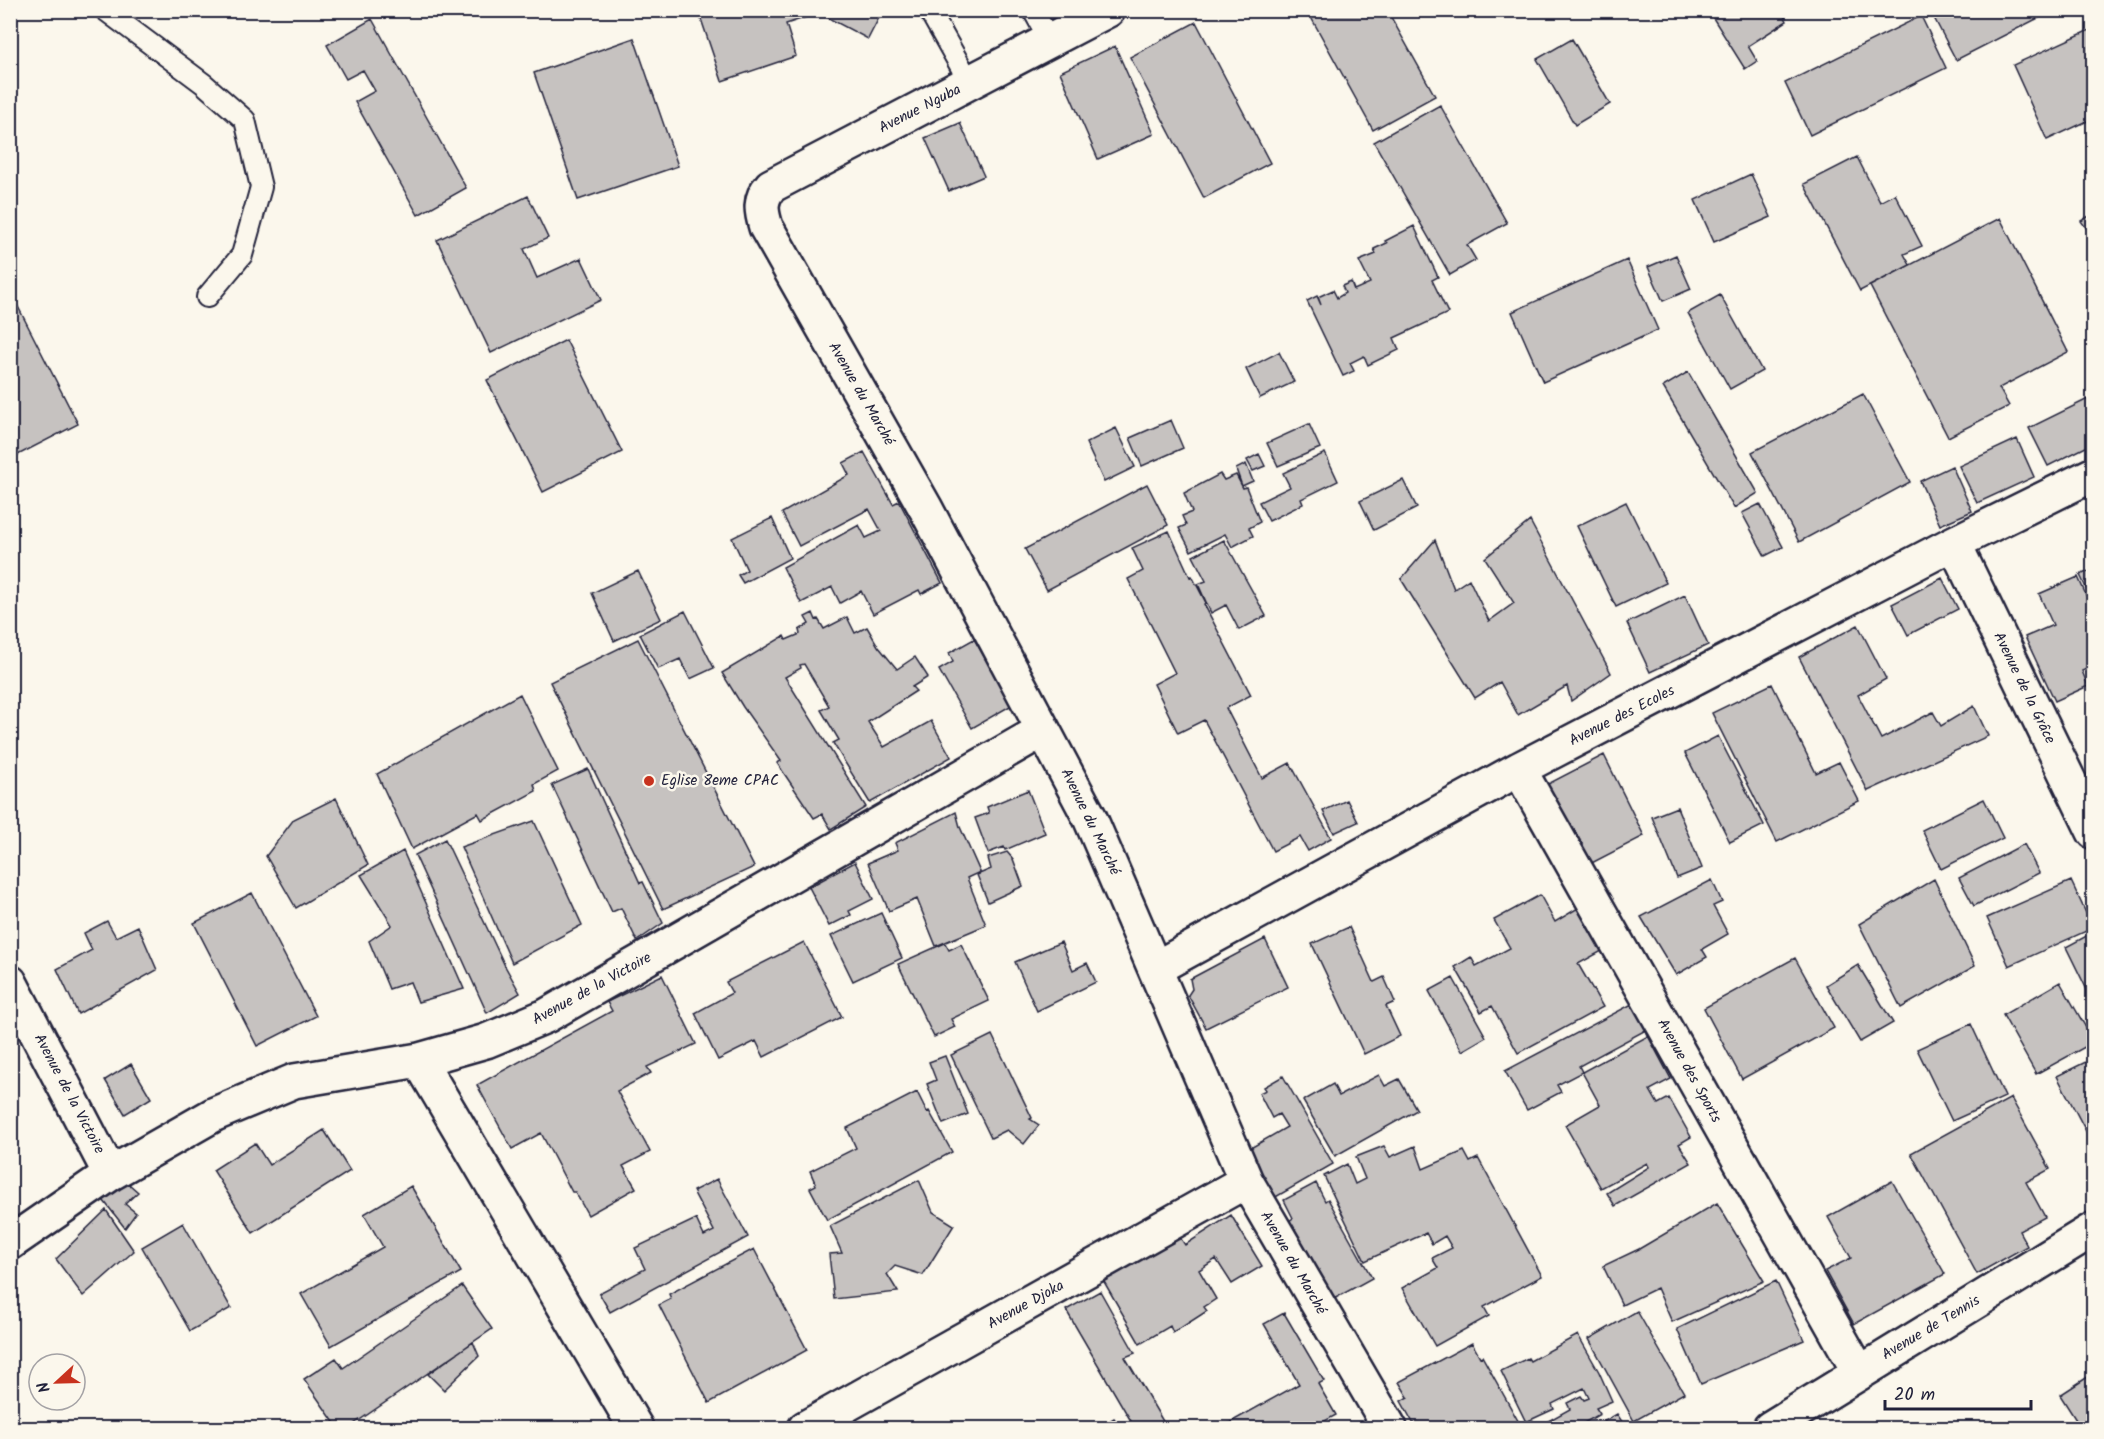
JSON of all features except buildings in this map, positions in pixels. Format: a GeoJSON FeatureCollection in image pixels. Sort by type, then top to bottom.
{"type":"FeatureCollection","features":[{"type":"Feature","properties":{"kind":"street","name":"Avenue Nguba"},"geometry":{"type":"LineString","coordinates":[[766,227],[761,212],[764,194],[771,186],[1108,10]]}},
{"type":"Feature","properties":{"kind":"street","name":"Avenue du Marché"},"geometry":{"type":"LineString","coordinates":[[766,227],[926,509],[1090,818],[1246,1181],[1390,1428]]}},
{"type":"Feature","properties":{"kind":"street","name":"Avenue des Ecoles"},"geometry":{"type":"LineString","coordinates":[[1156,968],[1519,769],[1954,543],[2094,474]]}},
{"type":"Feature","properties":{"kind":"street","name":"Avenue de la Grâce"},"geometry":{"type":"LineString","coordinates":[[1954,543],[2094,832]]}},
{"type":"Feature","properties":{"kind":"street","name":"Avenue de la Victoire"},"geometry":{"type":"LineString","coordinates":[[10,1243],[110,1174],[215,1114],[294,1082],[419,1060],[486,1041],[546,1016],[1043,730]]}},
{"type":"Feature","properties":{"kind":"street","name":"Avenue des Sports"},"geometry":{"type":"LineString","coordinates":[[1519,769],[1859,1372]]}},
{"type":"Feature","properties":{"kind":"street","name":"Avenue de la Victoire"},"geometry":{"type":"LineString","coordinates":[[10,982],[110,1174]]}},
{"type":"Feature","properties":{"kind":"street"},"geometry":{"type":"LineString","coordinates":[[419,1060],[636,1428]]}},
{"type":"Feature","properties":{"kind":"street","name":"Avenue Djoka"},"geometry":{"type":"LineString","coordinates":[[805,1428],[1246,1181]]}},
{"type":"Feature","properties":{"kind":"street","name":"Avenue de Tennis"},"geometry":{"type":"LineString","coordinates":[[1770,1428],[2094,1229]]}},
{"type":"Feature","properties":{"kind":"lane"},"geometry":{"type":"LineString","coordinates":[[105,10],[204,84],[245,120],[261,187],[242,255],[207,297]]}},
{"type":"Feature","properties":{"kind":"lane"},"geometry":{"type":"LineString","coordinates":[[929,10],[970,82]]}},
{"type":"Feature","properties":{"kind":"lane"},"geometry":{"type":"LineString","coordinates":[[1033,10],[1050,41]]}},
{"type":"Feature","properties":{"kind":"place","name":"Eglise 8eme CPAC"},"geometry":{"type":"Point","coordinates":[649,781]}}]}
